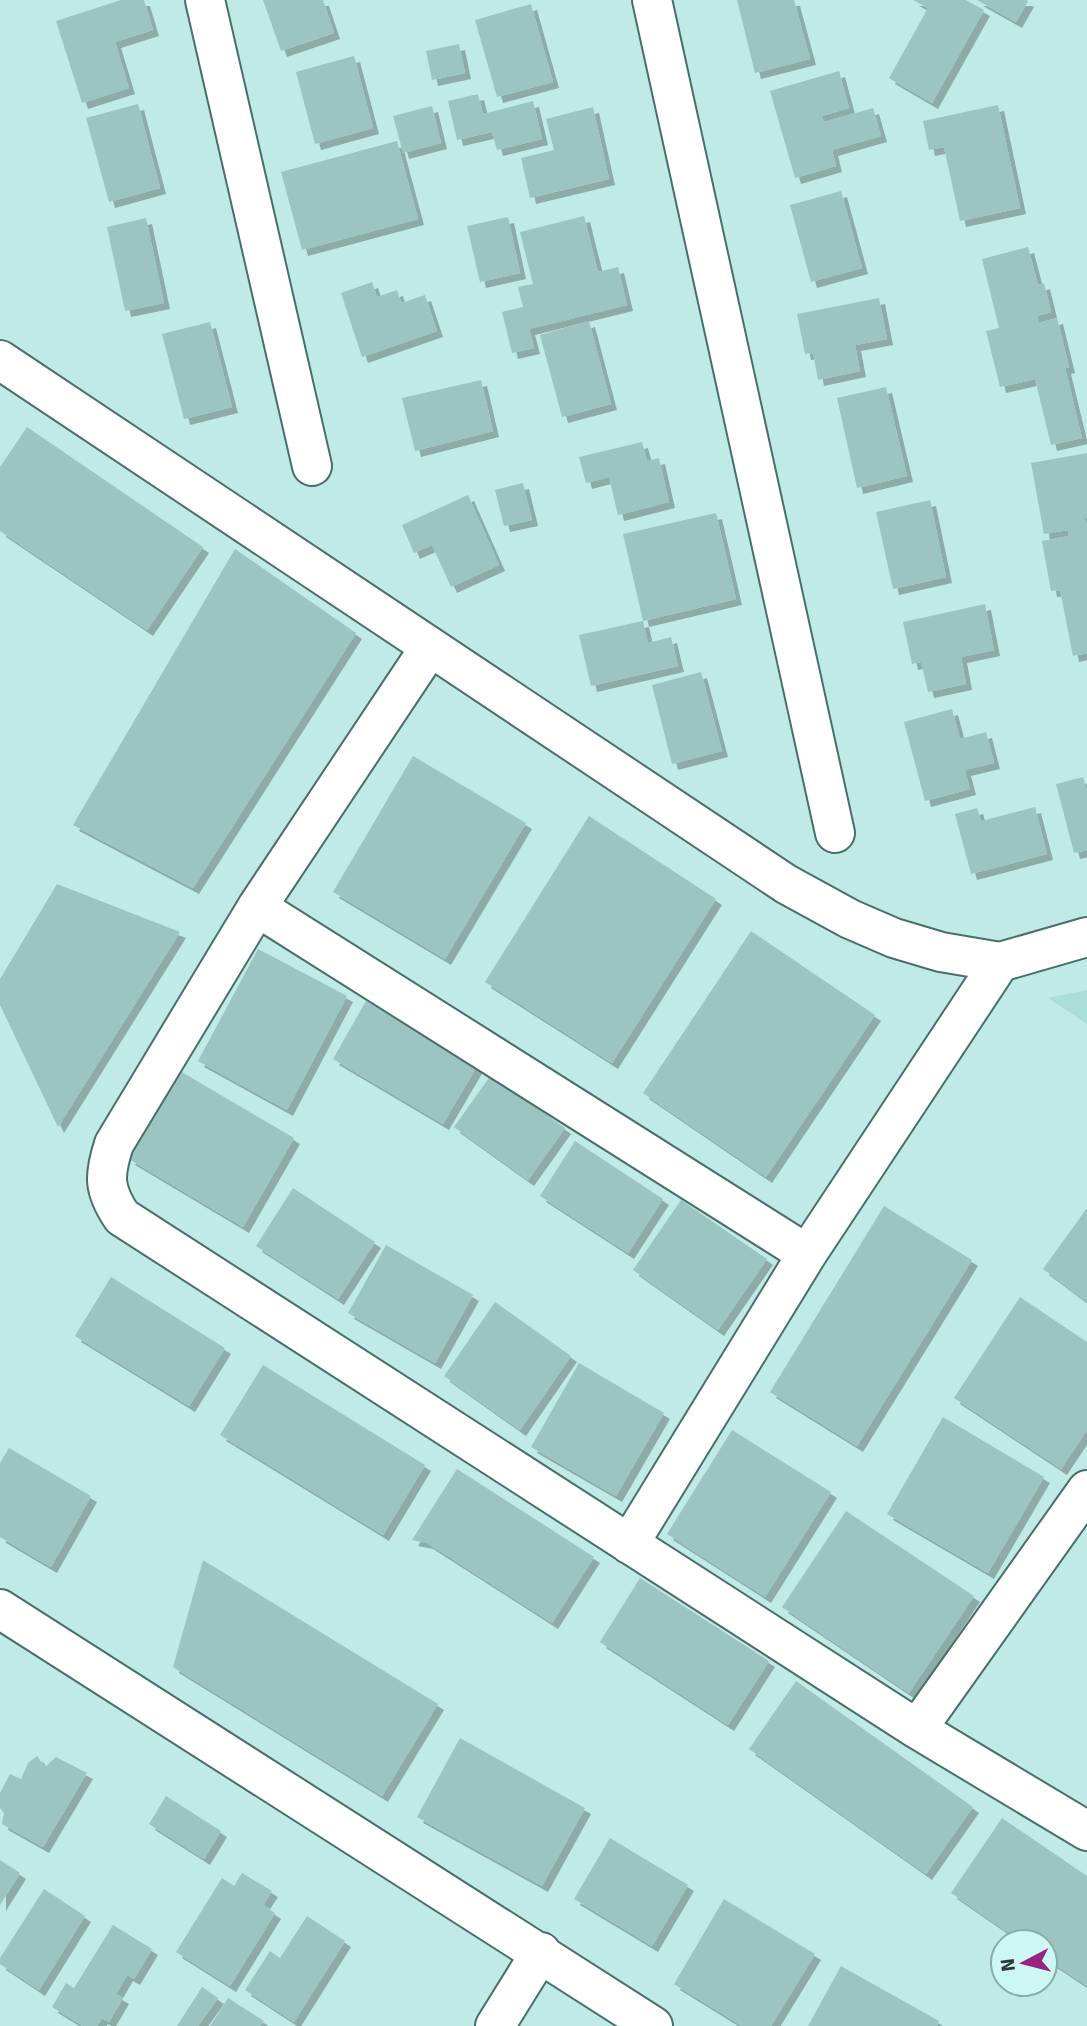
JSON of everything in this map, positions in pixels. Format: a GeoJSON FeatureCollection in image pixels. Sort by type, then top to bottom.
{"type":"FeatureCollection","features":[{"type":"Feature","properties":{"kind":"street"},"geometry":{"type":"LineString","coordinates":[[205,0],[313,466]]}},
{"type":"Feature","properties":{"kind":"street"},"geometry":{"type":"LineString","coordinates":[[652,0],[835,833]]}},
{"type":"Feature","properties":{"kind":"street"},"geometry":{"type":"LineString","coordinates":[[0,360],[786,884],[894,938],[940,952],[1000,962],[1087,937]]}},
{"type":"Feature","properties":{"kind":"street"},"geometry":{"type":"LineString","coordinates":[[430,648],[257,907],[114,1144],[105,1172],[110,1199],[122,1217],[916,1729],[1087,1832]]}},
{"type":"Feature","properties":{"kind":"street"},"geometry":{"type":"LineString","coordinates":[[257,907],[807,1254]]}},
{"type":"Feature","properties":{"kind":"street"},"geometry":{"type":"LineString","coordinates":[[629,1544],[807,1254],[1000,962]]}},
{"type":"Feature","properties":{"kind":"street"},"geometry":{"type":"LineString","coordinates":[[916,1729],[1087,1490]]}},
{"type":"Feature","properties":{"kind":"street"},"geometry":{"type":"LineString","coordinates":[[0,1609],[653,2026]]}},
{"type":"Feature","properties":{"kind":"street"},"geometry":{"type":"LineString","coordinates":[[495,2026],[541,1952]]}},
{"type":"Feature","properties":{"kind":"shaded area"},"geometry":{"type":"Polygon","coordinates":[[[1087,990],[1087,1024],[1048,998],[1087,990]]]}},
{"type":"Feature","properties":{"kind":"building"},"geometry":{"type":"Polygon","coordinates":[[[121,0],[144,0],[153,30],[115,42],[129,88],[82,103],[56,21],[121,0]]]}},
{"type":"Feature","properties":{"kind":"building"},"geometry":{"type":"Polygon","coordinates":[[[263,0],[323,0],[334,33],[281,51],[263,0]]]}},
{"type":"Feature","properties":{"kind":"building"},"geometry":{"type":"Polygon","coordinates":[[[737,0],[794,0],[810,59],[755,73],[737,0]]]}},
{"type":"Feature","properties":{"kind":"building"},"geometry":{"type":"Polygon","coordinates":[[[913,0],[966,0],[984,10],[932,103],[889,78],[928,8],[913,0]]]}},
{"type":"Feature","properties":{"kind":"building"},"geometry":{"type":"Polygon","coordinates":[[[977,0],[1026,0],[1028,1],[1016,22],[977,0]]]}},
{"type":"Feature","properties":{"kind":"building"},"geometry":{"type":"Polygon","coordinates":[[[531,4],[553,82],[497,97],[475,20],[531,4]]]}},
{"type":"Feature","properties":{"kind":"building"},"geometry":{"type":"Polygon","coordinates":[[[459,44],[465,73],[432,80],[426,51],[459,44]]]}},
{"type":"Feature","properties":{"kind":"building"},"geometry":{"type":"Polygon","coordinates":[[[354,56],[373,128],[315,144],[296,72],[354,56]]]}},
{"type":"Feature","properties":{"kind":"building"},"geometry":{"type":"Polygon","coordinates":[[[839,71],[849,108],[822,116],[824,122],[873,108],[881,136],[832,150],[836,166],[795,178],[770,91],[839,71]]]}},
{"type":"Feature","properties":{"kind":"building"},"geometry":{"type":"Polygon","coordinates":[[[478,94],[483,114],[533,101],[542,139],[497,150],[492,132],[457,140],[448,101],[478,94]]]}},
{"type":"Feature","properties":{"kind":"building"},"geometry":{"type":"Polygon","coordinates":[[[138,104],[160,188],[109,202],[86,118],[138,104]]]}},
{"type":"Feature","properties":{"kind":"building"},"geometry":{"type":"Polygon","coordinates":[[[998,105],[1020,208],[960,221],[944,147],[929,150],[923,121],[998,105]]]}},
{"type":"Feature","properties":{"kind":"building"},"geometry":{"type":"Polygon","coordinates":[[[432,106],[441,143],[403,153],[393,116],[432,106]]]}},
{"type":"Feature","properties":{"kind":"building"},"geometry":{"type":"Polygon","coordinates":[[[593,107],[609,179],[530,198],[521,158],[554,150],[546,119],[593,107]]]}},
{"type":"Feature","properties":{"kind":"building"},"geometry":{"type":"Polygon","coordinates":[[[397,141],[418,219],[302,250],[281,172],[397,141]]]}},
{"type":"Feature","properties":{"kind":"building"},"geometry":{"type":"Polygon","coordinates":[[[841,191],[862,268],[811,282],[790,205],[841,191]]]}},
{"type":"Feature","properties":{"kind":"building"},"geometry":{"type":"Polygon","coordinates":[[[584,216],[598,272],[618,267],[627,305],[529,329],[534,348],[512,353],[502,312],[523,307],[518,287],[533,284],[520,232],[584,216]]]}},
{"type":"Feature","properties":{"kind":"building"},"geometry":{"type":"Polygon","coordinates":[[[508,217],[520,273],[480,282],[467,226],[508,217]]]}},
{"type":"Feature","properties":{"kind":"building"},"geometry":{"type":"Polygon","coordinates":[[[146,218],[164,303],[125,311],[107,227],[146,218]]]}},
{"type":"Feature","properties":{"kind":"building"},"geometry":{"type":"Polygon","coordinates":[[[1028,247],[1038,285],[1044,283],[1051,312],[1037,316],[1039,323],[1057,318],[1069,367],[1065,368],[1082,438],[1051,445],[1035,379],[1000,387],[986,331],[999,328],[982,259],[1028,247]]]}},
{"type":"Feature","properties":{"kind":"building"},"geometry":{"type":"Polygon","coordinates":[[[372,282],[377,297],[397,290],[401,303],[425,295],[437,331],[362,357],[341,293],[372,282]]]}},
{"type":"Feature","properties":{"kind":"building"},"geometry":{"type":"Polygon","coordinates":[[[879,298],[887,339],[855,345],[860,371],[818,380],[813,353],[805,354],[797,314],[879,298]]]}},
{"type":"Feature","properties":{"kind":"building"},"geometry":{"type":"Polygon","coordinates":[[[589,321],[611,404],[562,417],[540,335],[589,321]]]}},
{"type":"Feature","properties":{"kind":"building"},"geometry":{"type":"Polygon","coordinates":[[[210,322],[232,407],[184,419],[162,334],[210,322]]]}},
{"type":"Feature","properties":{"kind":"building"},"geometry":{"type":"Polygon","coordinates":[[[481,380],[493,431],[415,451],[402,398],[481,380]]]}},
{"type":"Feature","properties":{"kind":"building"},"geometry":{"type":"Polygon","coordinates":[[[886,387],[907,476],[857,488],[837,398],[886,387]]]}},
{"type":"Feature","properties":{"kind":"building"},"geometry":{"type":"Polygon","coordinates":[[[27,427],[203,547],[147,630],[0,531],[0,467],[27,427]]]}},
{"type":"Feature","properties":{"kind":"building"},"geometry":{"type":"Polygon","coordinates":[[[642,442],[647,461],[659,458],[669,502],[618,515],[609,477],[586,483],[579,457],[642,442]]]}},
{"type":"Feature","properties":{"kind":"building"},"geometry":{"type":"Polygon","coordinates":[[[1087,453],[1087,517],[1084,518],[1087,526],[1087,653],[1073,656],[1060,590],[1051,591],[1042,541],[1069,536],[1068,530],[1044,534],[1031,463],[1087,453]]]}},
{"type":"Feature","properties":{"kind":"building"},"geometry":{"type":"Polygon","coordinates":[[[523,483],[532,520],[504,526],[495,490],[523,483]]]}},
{"type":"Feature","properties":{"kind":"building"},"geometry":{"type":"Polygon","coordinates":[[[468,495],[499,565],[451,587],[432,545],[414,553],[402,525],[468,495]]]}},
{"type":"Feature","properties":{"kind":"building"},"geometry":{"type":"Polygon","coordinates":[[[930,500],[946,577],[893,589],[876,512],[930,500]]]}},
{"type":"Feature","properties":{"kind":"building"},"geometry":{"type":"Polygon","coordinates":[[[716,513],[736,599],[643,621],[623,534],[716,513]]]}},
{"type":"Feature","properties":{"kind":"building"},"geometry":{"type":"Polygon","coordinates":[[[235,549],[356,633],[193,888],[73,825],[235,549]]]}},
{"type":"Feature","properties":{"kind":"building"},"geometry":{"type":"Polygon","coordinates":[[[985,604],[994,650],[961,657],[966,684],[928,692],[921,662],[912,664],[903,622],[985,604]]]}},
{"type":"Feature","properties":{"kind":"building"},"geometry":{"type":"Polygon","coordinates":[[[643,621],[648,643],[671,637],[678,666],[591,686],[579,635],[643,621]]]}},
{"type":"Feature","properties":{"kind":"building"},"geometry":{"type":"Polygon","coordinates":[[[701,672],[722,751],[672,764],[652,685],[701,672]]]}},
{"type":"Feature","properties":{"kind":"building"},"geometry":{"type":"Polygon","coordinates":[[[952,709],[960,739],[986,732],[994,763],[965,770],[970,789],[925,801],[904,722],[952,709]]]}},
{"type":"Feature","properties":{"kind":"building"},"geometry":{"type":"Polygon","coordinates":[[[413,756],[526,823],[445,959],[333,892],[413,756]]]}},
{"type":"Feature","properties":{"kind":"building"},"geometry":{"type":"Polygon","coordinates":[[[1083,777],[1087,792],[1087,850],[1074,853],[1056,784],[1083,777]]]}},
{"type":"Feature","properties":{"kind":"building"},"geometry":{"type":"Polygon","coordinates":[[[1035,807],[1047,854],[971,874],[955,814],[977,808],[981,821],[1035,807]]]}},
{"type":"Feature","properties":{"kind":"building"},"geometry":{"type":"Polygon","coordinates":[[[589,816],[716,899],[612,1063],[485,982],[589,816]]]}},
{"type":"Feature","properties":{"kind":"building"},"geometry":{"type":"Polygon","coordinates":[[[57,884],[180,932],[58,1127],[0,1005],[0,979],[57,884]]]}},
{"type":"Feature","properties":{"kind":"building"},"geometry":{"type":"Polygon","coordinates":[[[751,931],[875,1015],[766,1177],[643,1093],[751,931]]]}},
{"type":"Feature","properties":{"kind":"building"},"geometry":{"type":"Polygon","coordinates":[[[258,949],[347,996],[287,1110],[198,1061],[258,949]]]}},
{"type":"Feature","properties":{"kind":"building"},"geometry":{"type":"Polygon","coordinates":[[[366,1001],[477,1066],[443,1124],[333,1059],[366,1001]]]}},
{"type":"Feature","properties":{"kind":"building"},"geometry":{"type":"Polygon","coordinates":[[[180,1071],[294,1138],[243,1227],[129,1159],[180,1071]]]}},
{"type":"Feature","properties":{"kind":"building"},"geometry":{"type":"Polygon","coordinates":[[[491,1075],[565,1128],[528,1180],[454,1127],[491,1075]]]}},
{"type":"Feature","properties":{"kind":"building"},"geometry":{"type":"Polygon","coordinates":[[[575,1141],[663,1199],[628,1253],[540,1196],[575,1141]]]}},
{"type":"Feature","properties":{"kind":"building"},"geometry":{"type":"Polygon","coordinates":[[[293,1188],[375,1242],[338,1299],[256,1246],[293,1188]]]}},
{"type":"Feature","properties":{"kind":"building"},"geometry":{"type":"Polygon","coordinates":[[[681,1200],[767,1259],[718,1330],[633,1270],[681,1200]]]}},
{"type":"Feature","properties":{"kind":"building"},"geometry":{"type":"Polygon","coordinates":[[[884,1206],[972,1260],[857,1446],[770,1392],[884,1206]]]}},
{"type":"Feature","properties":{"kind":"building"},"geometry":{"type":"Polygon","coordinates":[[[1087,1208],[1087,1302],[1043,1269],[1087,1208]]]}},
{"type":"Feature","properties":{"kind":"building"},"geometry":{"type":"Polygon","coordinates":[[[386,1245],[473,1295],[435,1363],[348,1313],[386,1245]]]}},
{"type":"Feature","properties":{"kind":"building"},"geometry":{"type":"Polygon","coordinates":[[[111,1277],[225,1348],[189,1406],[75,1336],[111,1277]]]}},
{"type":"Feature","properties":{"kind":"building"},"geometry":{"type":"Polygon","coordinates":[[[1020,1297],[1087,1342],[1087,1430],[1061,1469],[954,1398],[1020,1297]]]}},
{"type":"Feature","properties":{"kind":"building"},"geometry":{"type":"Polygon","coordinates":[[[495,1302],[571,1356],[520,1430],[444,1376],[495,1302]]]}},
{"type":"Feature","properties":{"kind":"building"},"geometry":{"type":"Polygon","coordinates":[[[579,1363],[664,1413],[616,1496],[531,1447],[579,1363]]]}},
{"type":"Feature","properties":{"kind":"building"},"geometry":{"type":"Polygon","coordinates":[[[263,1365],[425,1465],[383,1535],[220,1435],[263,1365]]]}},
{"type":"Feature","properties":{"kind":"building"},"geometry":{"type":"Polygon","coordinates":[[[943,1417],[1044,1477],[988,1573],[887,1514],[943,1417]]]}},
{"type":"Feature","properties":{"kind":"building"},"geometry":{"type":"Polygon","coordinates":[[[732,1430],[831,1492],[765,1597],[667,1534],[732,1430]]]}},
{"type":"Feature","properties":{"kind":"building"},"geometry":{"type":"Polygon","coordinates":[[[9,1448],[91,1496],[51,1567],[0,1537],[0,1463],[9,1448]]]}},
{"type":"Feature","properties":{"kind":"building"},"geometry":{"type":"Polygon","coordinates":[[[457,1469],[594,1557],[552,1623],[427,1543],[412,1540],[457,1469]]]}},
{"type":"Feature","properties":{"kind":"building"},"geometry":{"type":"Polygon","coordinates":[[[846,1511],[974,1596],[909,1693],[782,1607],[846,1511]]]}},
{"type":"Feature","properties":{"kind":"building"},"geometry":{"type":"Polygon","coordinates":[[[203,1560],[438,1704],[382,1796],[173,1667],[203,1560]]]}},
{"type":"Feature","properties":{"kind":"building"},"geometry":{"type":"Polygon","coordinates":[[[640,1578],[769,1661],[728,1725],[600,1642],[640,1578]]]}},
{"type":"Feature","properties":{"kind":"building"},"geometry":{"type":"Polygon","coordinates":[[[796,1681],[973,1807],[926,1874],[749,1749],[796,1681]]]}},
{"type":"Feature","properties":{"kind":"building"},"geometry":{"type":"Polygon","coordinates":[[[460,1738],[585,1808],[542,1886],[417,1817],[460,1738]]]}},
{"type":"Feature","properties":{"kind":"building"},"geometry":{"type":"Polygon","coordinates":[[[37,1756],[45,1767],[56,1757],[87,1773],[43,1847],[2,1824],[4,1813],[0,1808],[0,1793],[10,1774],[21,1779],[28,1763],[37,1756]]]}},
{"type":"Feature","properties":{"kind":"building"},"geometry":{"type":"Polygon","coordinates":[[[166,1796],[221,1831],[204,1859],[149,1824],[166,1796]]]}},
{"type":"Feature","properties":{"kind":"building"},"geometry":{"type":"Polygon","coordinates":[[[1002,1818],[1087,1876],[1087,1986],[1059,1967],[1059,1928],[1002,1928],[951,1893],[1002,1818]]]}},
{"type":"Feature","properties":{"kind":"building"},"geometry":{"type":"Polygon","coordinates":[[[610,1838],[688,1885],[652,1946],[574,1899],[610,1838]]]}},
{"type":"Feature","properties":{"kind":"building"},"geometry":{"type":"Polygon","coordinates":[[[0,1860],[20,1873],[0,1905],[0,1860]]]}},
{"type":"Feature","properties":{"kind":"building"},"geometry":{"type":"Polygon","coordinates":[[[242,1873],[272,1891],[263,1905],[275,1913],[230,1986],[176,1952],[222,1878],[234,1886],[242,1873]]]}},
{"type":"Feature","properties":{"kind":"building"},"geometry":{"type":"Polygon","coordinates":[[[44,1889],[85,1916],[39,1990],[0,1964],[0,1958],[44,1889]]]}},
{"type":"Feature","properties":{"kind":"building"},"geometry":{"type":"Polygon","coordinates":[[[724,1899],[815,1954],[771,2026],[742,2026],[674,1984],[724,1899]]]}},
{"type":"Feature","properties":{"kind":"building"},"geometry":{"type":"Polygon","coordinates":[[[307,1916],[345,1941],[294,2022],[245,1990],[270,1951],[280,1958],[307,1916]]]}},
{"type":"Feature","properties":{"kind":"building"},"geometry":{"type":"Polygon","coordinates":[[[113,1925],[152,1949],[134,1979],[127,1975],[116,1994],[123,1998],[109,2022],[102,2018],[97,2026],[83,2026],[52,2007],[66,1983],[74,1988],[113,1925]]]}},
{"type":"Feature","properties":{"kind":"building"},"geometry":{"type":"Polygon","coordinates":[[[841,1966],[939,2021],[937,2026],[808,2026],[841,1966]]]}},
{"type":"Feature","properties":{"kind":"building"},"geometry":{"type":"Polygon","coordinates":[[[202,1987],[218,1998],[198,2026],[177,2026],[202,1987]]]}},
{"type":"Feature","properties":{"kind":"building"},"geometry":{"type":"Polygon","coordinates":[[[228,1998],[264,2021],[260,2026],[210,2026],[228,1998]]]}}]}
